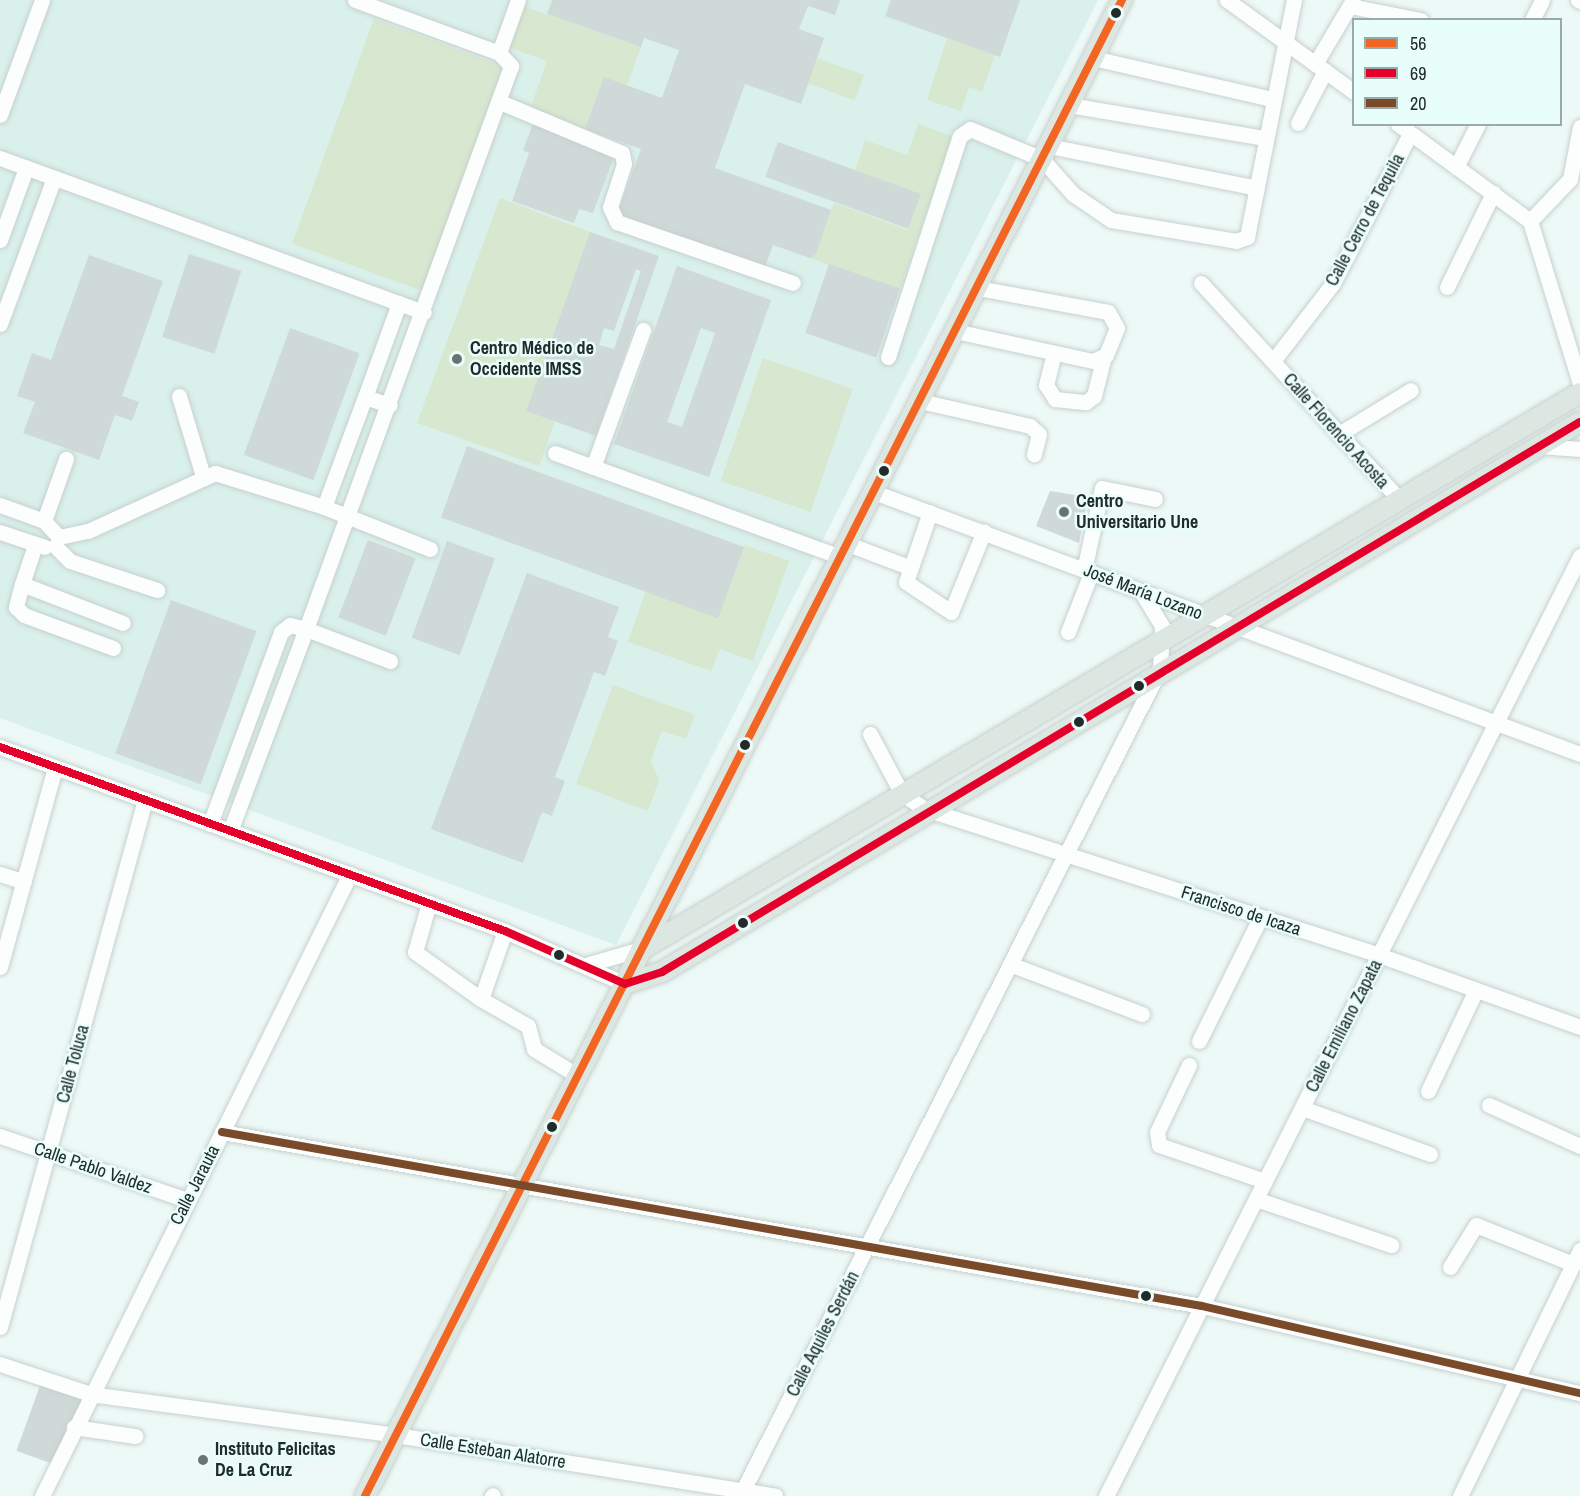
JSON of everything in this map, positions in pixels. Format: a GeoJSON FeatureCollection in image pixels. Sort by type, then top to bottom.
{"type":"FeatureCollection","features":[{"type":"Feature","properties":{"kind":"main road"},"geometry":{"type":"LineString","coordinates":[[365,1496],[1122,0]]}},
{"type":"Feature","properties":{"kind":"main road"},"geometry":{"type":"LineString","coordinates":[[644,948],[1580,393]]}},
{"type":"Feature","properties":{"kind":"main road"},"geometry":{"type":"LineString","coordinates":[[626,984],[662,972],[925,809],[1580,422]]}},
{"type":"Feature","properties":{"kind":"street"},"geometry":{"type":"LineString","coordinates":[[0,115],[42,0]]}},
{"type":"Feature","properties":{"kind":"street"},"geometry":{"type":"LineString","coordinates":[[230,831],[349,518],[511,66],[499,52],[355,0]]}},
{"type":"Feature","properties":{"kind":"street"},"geometry":{"type":"LineString","coordinates":[[499,52],[518,0]]}},
{"type":"Feature","properties":{"kind":"street"},"geometry":{"type":"LineString","coordinates":[[1227,0],[1352,91]]}},
{"type":"Feature","properties":{"kind":"street"},"geometry":{"type":"LineString","coordinates":[[1045,153],[1073,194],[1111,220],[1236,241],[1249,231],[1272,99],[1294,0]]}},
{"type":"Feature","properties":{"kind":"street"},"geometry":{"type":"LineString","coordinates":[[1533,18],[1542,0]]}},
{"type":"Feature","properties":{"kind":"street"},"geometry":{"type":"LineString","coordinates":[[1298,123],[1320,68],[1351,3],[1413,18]]}},
{"type":"Feature","properties":{"kind":"street"},"geometry":{"type":"LineString","coordinates":[[1093,58],[1272,99]]}},
{"type":"Feature","properties":{"kind":"street"},"geometry":{"type":"LineString","coordinates":[[500,102],[622,153],[624,164],[610,207],[617,222],[793,283]]}},
{"type":"Feature","properties":{"kind":"street"},"geometry":{"type":"LineString","coordinates":[[1069,105],[1265,138]]}},
{"type":"Feature","properties":{"kind":"street"},"geometry":{"type":"LineString","coordinates":[[1456,167],[1477,126]]}},
{"type":"Feature","properties":{"kind":"street"},"geometry":{"type":"LineString","coordinates":[[1530,220],[1570,178],[1580,127]]}},
{"type":"Feature","properties":{"kind":"street"},"geometry":{"type":"LineString","coordinates":[[888,357],[964,131],[976,129],[1045,153],[1257,188]]}},
{"type":"Feature","properties":{"kind":"street"},"geometry":{"type":"LineString","coordinates":[[1404,129],[1530,220],[1580,384]]}},
{"type":"Feature","properties":{"kind":"street","name":"Calle Cerro de Tequila"},"geometry":{"type":"LineString","coordinates":[[1273,362],[1333,283],[1404,129]]}},
{"type":"Feature","properties":{"kind":"street"},"geometry":{"type":"LineString","coordinates":[[0,158],[424,312]]}},
{"type":"Feature","properties":{"kind":"street"},"geometry":{"type":"LineString","coordinates":[[0,240],[26,168]]}},
{"type":"Feature","properties":{"kind":"street"},"geometry":{"type":"LineString","coordinates":[[0,324],[54,178]]}},
{"type":"Feature","properties":{"kind":"street"},"geometry":{"type":"LineString","coordinates":[[1447,287],[1493,193]]}},
{"type":"Feature","properties":{"kind":"street","name":"Calle Florencio Acosta"},"geometry":{"type":"LineString","coordinates":[[1201,283],[1400,500]]}},
{"type":"Feature","properties":{"kind":"street"},"geometry":{"type":"LineString","coordinates":[[977,288],[1114,315],[1117,328],[1103,359],[1094,396],[1086,402],[1056,399],[1046,385],[1054,353]]}},
{"type":"Feature","properties":{"kind":"street"},"geometry":{"type":"LineString","coordinates":[[324,507],[399,303]]}},
{"type":"Feature","properties":{"kind":"street"},"geometry":{"type":"LineString","coordinates":[[593,467],[644,330]]}},
{"type":"Feature","properties":{"kind":"street"},"geometry":{"type":"LineString","coordinates":[[955,331],[1054,353],[1103,359]]}},
{"type":"Feature","properties":{"kind":"street"},"geometry":{"type":"LineString","coordinates":[[1340,434],[1411,390]]}},
{"type":"Feature","properties":{"kind":"street"},"geometry":{"type":"LineString","coordinates":[[179,396],[203,476]]}},
{"type":"Feature","properties":{"kind":"street"},"geometry":{"type":"LineString","coordinates":[[365,397],[390,405]]}},
{"type":"Feature","properties":{"kind":"street"},"geometry":{"type":"LineString","coordinates":[[920,401],[1030,426],[1039,434],[1034,454]]}},
{"type":"Feature","properties":{"kind":"street"},"geometry":{"type":"LineString","coordinates":[[1540,446],[1580,449]]}},
{"type":"Feature","properties":{"kind":"street"},"geometry":{"type":"LineString","coordinates":[[555,453],[844,551],[909,567]]}},
{"type":"Feature","properties":{"kind":"street"},"geometry":{"type":"LineString","coordinates":[[44,521],[66,459]]}},
{"type":"Feature","properties":{"kind":"street"},"geometry":{"type":"LineString","coordinates":[[0,532],[35,545],[57,541],[88,531],[203,476],[228,475],[324,507],[430,549]]}},
{"type":"Feature","properties":{"kind":"street"},"geometry":{"type":"LineString","coordinates":[[1068,632],[1088,572],[1102,488],[1155,499]]}},
{"type":"Feature","properties":{"kind":"street","name":"José María Lozano"},"geometry":{"type":"LineString","coordinates":[[874,492],[1580,754]]}},
{"type":"Feature","properties":{"kind":"street"},"geometry":{"type":"LineString","coordinates":[[0,505],[44,521],[70,561],[157,590]]}},
{"type":"Feature","properties":{"kind":"street"},"geometry":{"type":"LineString","coordinates":[[930,512],[909,567],[906,582],[951,612],[984,531]]}},
{"type":"Feature","properties":{"kind":"street"},"geometry":{"type":"LineString","coordinates":[[35,545],[16,607],[24,615],[113,648]]}},
{"type":"Feature","properties":{"kind":"street","name":"Calle Emiliano Zapata"},"geometry":{"type":"LineString","coordinates":[[1106,1496],[1580,556]]}},
{"type":"Feature","properties":{"kind":"street"},"geometry":{"type":"LineString","coordinates":[[22,584],[123,623]]}},
{"type":"Feature","properties":{"kind":"street","name":"Calle Aquiles Serdán"},"geometry":{"type":"LineString","coordinates":[[741,1493],[1068,856],[1160,669],[1165,639],[1158,613],[1141,591]]}},
{"type":"Feature","properties":{"kind":"street"},"geometry":{"type":"LineString","coordinates":[[210,824],[281,632],[290,625],[306,629],[390,661]]}},
{"type":"Feature","properties":{"kind":"street"},"geometry":{"type":"LineString","coordinates":[[870,734],[902,794]]}},
{"type":"Feature","properties":{"kind":"street"},"geometry":{"type":"LineString","coordinates":[[0,747],[506,931],[589,963],[626,984]]}},
{"type":"Feature","properties":{"kind":"street"},"geometry":{"type":"LineString","coordinates":[[0,967],[55,767]]}},
{"type":"Feature","properties":{"kind":"street","name":"Francisco de Icaza"},"geometry":{"type":"LineString","coordinates":[[902,794],[925,809],[1380,955],[1580,1027]]}},
{"type":"Feature","properties":{"kind":"street","name":"Calle Toluca"},"geometry":{"type":"LineString","coordinates":[[0,1327],[146,800]]}},
{"type":"Feature","properties":{"kind":"street"},"geometry":{"type":"LineString","coordinates":[[0,874],[24,882]]}},
{"type":"Feature","properties":{"kind":"street","name":"Calle Jarauta"},"geometry":{"type":"LineString","coordinates":[[42,1496],[90,1394],[350,874]]}},
{"type":"Feature","properties":{"kind":"street"},"geometry":{"type":"LineString","coordinates":[[429,903],[415,952],[481,999],[528,1026],[534,1049],[578,1076]]}},
{"type":"Feature","properties":{"kind":"street"},"geometry":{"type":"LineString","coordinates":[[1199,1041],[1260,918]]}},
{"type":"Feature","properties":{"kind":"street"},"geometry":{"type":"LineString","coordinates":[[481,999],[506,931]]}},
{"type":"Feature","properties":{"kind":"street"},"geometry":{"type":"LineString","coordinates":[[589,963],[644,948]]}},
{"type":"Feature","properties":{"kind":"street"},"geometry":{"type":"LineString","coordinates":[[1012,965],[1142,1014]]}},
{"type":"Feature","properties":{"kind":"street"},"geometry":{"type":"LineString","coordinates":[[1428,1091],[1476,990]]}},
{"type":"Feature","properties":{"kind":"street"},"geometry":{"type":"LineString","coordinates":[[1189,1065],[1157,1132],[1159,1145],[1265,1181]]}},
{"type":"Feature","properties":{"kind":"street"},"geometry":{"type":"LineString","coordinates":[[1489,1105],[1580,1146]]}},
{"type":"Feature","properties":{"kind":"street"},"geometry":{"type":"LineString","coordinates":[[1302,1108],[1430,1154]]}},
{"type":"Feature","properties":{"kind":"street"},"geometry":{"type":"LineString","coordinates":[[222,1132],[866,1250],[1202,1306],[1580,1393]]}},
{"type":"Feature","properties":{"kind":"street","name":"Calle Pablo Valdez"},"geometry":{"type":"LineString","coordinates":[[0,1136],[187,1200]]}},
{"type":"Feature","properties":{"kind":"street"},"geometry":{"type":"LineString","coordinates":[[1256,1199],[1391,1245]]}},
{"type":"Feature","properties":{"kind":"street"},"geometry":{"type":"LineString","coordinates":[[1450,1267],[1467,1232],[1476,1226],[1577,1257],[1460,1496]]}},
{"type":"Feature","properties":{"kind":"street","name":"Calle Esteban Alatorre"},"geometry":{"type":"LineString","coordinates":[[0,1364],[90,1394],[396,1435],[741,1493],[775,1496]]}},
{"type":"Feature","properties":{"kind":"street"},"geometry":{"type":"LineString","coordinates":[[74,1427],[135,1436]]}},
{"type":"Feature","properties":{"kind":"shaded area","name":"Centro Médico de Occidente IMSS"},"geometry":{"type":"Polygon","coordinates":[[[0,0],[1098,0],[616,945],[0,718],[0,0]]]}},
{"type":"Feature","properties":{"kind":"shaded area"},"geometry":{"type":"Polygon","coordinates":[[[523,6],[641,47],[627,85],[604,78],[585,129],[530,109],[547,61],[508,47],[523,6]]]}},
{"type":"Feature","properties":{"kind":"shaded area"},"geometry":{"type":"Polygon","coordinates":[[[374,19],[506,67],[424,291],[292,244],[374,19]]]}},
{"type":"Feature","properties":{"kind":"shaded area"},"geometry":{"type":"Polygon","coordinates":[[[947,38],[995,55],[982,92],[969,87],[961,111],[927,100],[947,38]]]}},
{"type":"Feature","properties":{"kind":"shaded area"},"geometry":{"type":"Polygon","coordinates":[[[817,58],[864,75],[855,100],[808,83],[817,58]]]}},
{"type":"Feature","properties":{"kind":"shaded area"},"geometry":{"type":"Polygon","coordinates":[[[918,124],[952,136],[900,289],[810,258],[834,203],[908,230],[855,170],[865,140],[907,155],[918,124]]]}},
{"type":"Feature","properties":{"kind":"shaded area"},"geometry":{"type":"Polygon","coordinates":[[[500,198],[590,232],[526,411],[555,421],[539,466],[417,423],[500,198]]]}},
{"type":"Feature","properties":{"kind":"shaded area"},"geometry":{"type":"Polygon","coordinates":[[[763,358],[853,389],[811,512],[721,481],[763,358]]]}},
{"type":"Feature","properties":{"kind":"shaded area"},"geometry":{"type":"Polygon","coordinates":[[[745,545],[789,561],[753,661],[720,649],[711,671],[628,642],[646,590],[719,616],[745,545]]]}},
{"type":"Feature","properties":{"kind":"shaded area"},"geometry":{"type":"Polygon","coordinates":[[[613,685],[695,715],[686,739],[662,731],[651,761],[659,780],[648,811],[576,784],[613,685]]]}},
{"type":"Feature","properties":{"kind":"building"},"geometry":{"type":"Polygon","coordinates":[[[552,0],[840,0],[835,15],[808,6],[799,29],[824,38],[801,104],[745,84],[715,168],[831,210],[816,254],[810,258],[773,245],[765,267],[617,215],[641,149],[585,129],[604,77],[662,98],[679,50],[644,38],[641,47],[547,14],[552,0]]]}},
{"type":"Feature","properties":{"kind":"building"},"geometry":{"type":"Polygon","coordinates":[[[891,0],[1020,0],[1000,57],[885,16],[891,0]]]}},
{"type":"Feature","properties":{"kind":"building"},"geometry":{"type":"Polygon","coordinates":[[[533,124],[615,154],[593,213],[579,209],[574,223],[512,201],[529,153],[523,150],[533,124]]]}},
{"type":"Feature","properties":{"kind":"building"},"geometry":{"type":"Polygon","coordinates":[[[778,142],[921,194],[908,229],[765,177],[778,142]]]}},
{"type":"Feature","properties":{"kind":"building"},"geometry":{"type":"Polygon","coordinates":[[[590,232],[659,256],[596,436],[526,411],[590,232]],[[636,269],[614,331],[604,328],[599,345],[614,349],[641,271],[636,269]]]}},
{"type":"Feature","properties":{"kind":"building"},"geometry":{"type":"Polygon","coordinates":[[[189,254],[241,271],[214,354],[162,337],[189,254]]]}},
{"type":"Feature","properties":{"kind":"building"},"geometry":{"type":"Polygon","coordinates":[[[89,255],[163,281],[122,396],[139,402],[132,421],[115,415],[99,460],[23,433],[35,402],[17,396],[32,353],[51,360],[89,255]]]}},
{"type":"Feature","properties":{"kind":"building"},"geometry":{"type":"Polygon","coordinates":[[[829,264],[900,288],[876,357],[805,333],[829,264]]]}},
{"type":"Feature","properties":{"kind":"building"},"geometry":{"type":"Polygon","coordinates":[[[677,266],[771,300],[709,477],[614,444],[677,266]],[[701,328],[667,422],[682,427],[715,333],[701,328]]]}},
{"type":"Feature","properties":{"kind":"building"},"geometry":{"type":"Polygon","coordinates":[[[290,328],[360,353],[313,480],[244,455],[290,328]]]}},
{"type":"Feature","properties":{"kind":"building"},"geometry":{"type":"Polygon","coordinates":[[[467,446],[744,547],[718,618],[441,517],[467,446]]]}},
{"type":"Feature","properties":{"kind":"building","name":"Centro Universitario Une"},"geometry":{"type":"Polygon","coordinates":[[[1050,491],[1088,497],[1079,543],[1036,526],[1050,491]]]}},
{"type":"Feature","properties":{"kind":"building"},"geometry":{"type":"Polygon","coordinates":[[[368,540],[416,558],[386,636],[338,617],[368,540]]]}},
{"type":"Feature","properties":{"kind":"building"},"geometry":{"type":"Polygon","coordinates":[[[447,541],[495,558],[460,655],[412,638],[447,541]]]}},
{"type":"Feature","properties":{"kind":"building"},"geometry":{"type":"Polygon","coordinates":[[[527,573],[619,607],[608,637],[618,641],[605,676],[594,672],[555,777],[565,781],[552,816],[542,812],[523,863],[431,829],[527,573]]]}},
{"type":"Feature","properties":{"kind":"building"},"geometry":{"type":"Polygon","coordinates":[[[171,600],[257,631],[201,784],[115,753],[171,600]]]}},
{"type":"Feature","properties":{"kind":"building"},"geometry":{"type":"Polygon","coordinates":[[[41,1383],[82,1398],[58,1466],[16,1451],[41,1383]]]}},
{"type":"Feature","properties":{"kind":"transit line","name":"56"},"geometry":{"type":"LineString","coordinates":[[365,1496],[1122,0]]}},
{"type":"Feature","properties":{"kind":"transit line","name":"69"},"geometry":{"type":"LineString","coordinates":[[0,747],[505,931],[625,984],[662,972],[1580,422]]}},
{"type":"Feature","properties":{"kind":"transit line","name":"20"},"geometry":{"type":"LineString","coordinates":[[222,1132],[1202,1306],[1580,1393]]}},
{"type":"Feature","properties":{"kind":"place","name":"Centro Médico de Occidente IMSS"},"geometry":{"type":"Point","coordinates":[457,359]}},
{"type":"Feature","properties":{"kind":"place","name":"Centro Universitario Une"},"geometry":{"type":"Point","coordinates":[1064,512]}},
{"type":"Feature","properties":{"kind":"place","name":"Instituto Felicitas De La Cruz"},"geometry":{"type":"Point","coordinates":[203,1460]}}]}
